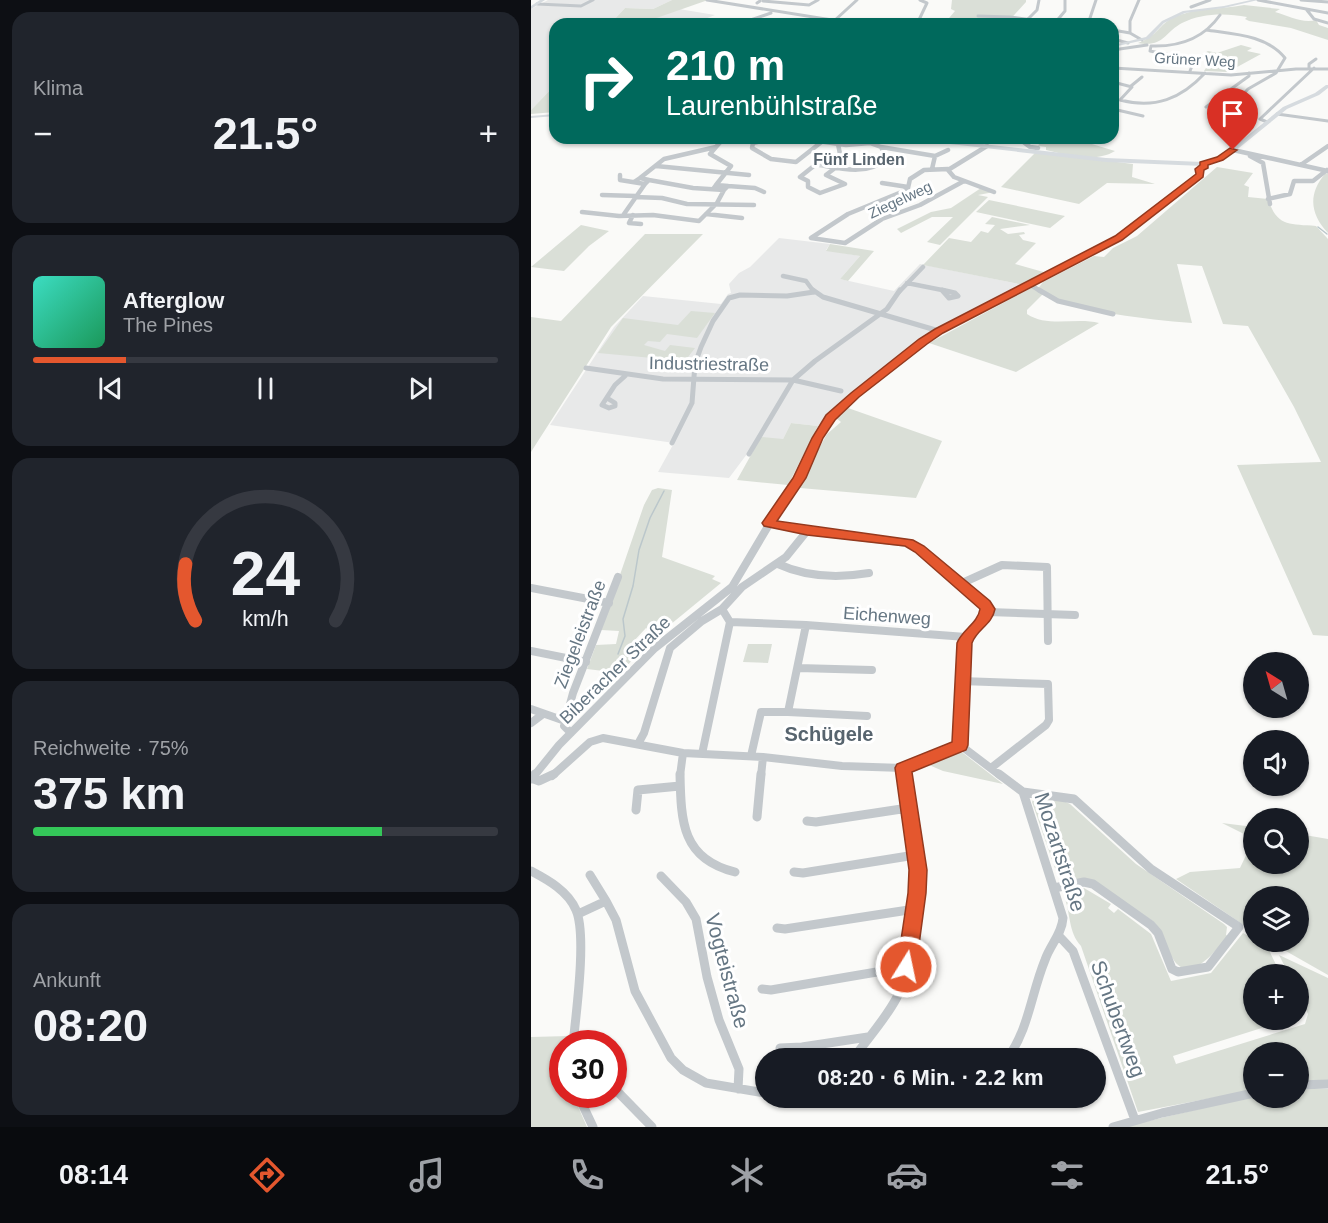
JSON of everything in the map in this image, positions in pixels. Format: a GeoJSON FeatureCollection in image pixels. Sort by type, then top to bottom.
{"type":"FeatureCollection","features":[{"type":"Feature","properties":{"kind":"main road"},"geometry":{"type":"LineString","coordinates":[[1119,46],[1150,36],[1167,19],[1191,6],[1199,9],[1224,7],[1257,0]]}},
{"type":"Feature","properties":{"kind":"main road"},"geometry":{"type":"LineString","coordinates":[[533,6],[544,2]]}},
{"type":"Feature","properties":{"kind":"main road"},"geometry":{"type":"LineString","coordinates":[[969,144],[1106,160],[1201,166],[1233,150],[1277,114],[1328,86]]}},
{"type":"Feature","properties":{"kind":"main road"},"geometry":{"type":"LineString","coordinates":[[531,117],[549,116]]}},
{"type":"Feature","properties":{"kind":"street"},"geometry":{"type":"LineString","coordinates":[[544,2],[581,6],[593,0]]}},
{"type":"Feature","properties":{"kind":"street"},"geometry":{"type":"LineString","coordinates":[[707,0],[814,18]]}},
{"type":"Feature","properties":{"kind":"street"},"geometry":{"type":"LineString","coordinates":[[783,0],[789,1]]}},
{"type":"Feature","properties":{"kind":"street"},"geometry":{"type":"LineString","coordinates":[[747,7],[761,1],[809,4],[818,0]]}},
{"type":"Feature","properties":{"kind":"street"},"geometry":{"type":"LineString","coordinates":[[837,18],[857,0]]}},
{"type":"Feature","properties":{"kind":"street"},"geometry":{"type":"LineString","coordinates":[[919,0],[927,3],[920,18]]}},
{"type":"Feature","properties":{"kind":"street"},"geometry":{"type":"LineString","coordinates":[[1026,18],[1037,10],[1039,0]]}},
{"type":"Feature","properties":{"kind":"street"},"geometry":{"type":"LineString","coordinates":[[1059,18],[1065,10],[1065,0]]}},
{"type":"Feature","properties":{"kind":"street"},"geometry":{"type":"LineString","coordinates":[[1090,18],[1096,0]]}},
{"type":"Feature","properties":{"kind":"street"},"geometry":{"type":"LineString","coordinates":[[1129,33],[1130,21],[1139,0]]}},
{"type":"Feature","properties":{"kind":"street"},"geometry":{"type":"LineString","coordinates":[[1191,6],[1210,0]]}},
{"type":"Feature","properties":{"kind":"street"},"geometry":{"type":"LineString","coordinates":[[1257,0],[1326,12]]}},
{"type":"Feature","properties":{"kind":"street"},"geometry":{"type":"LineString","coordinates":[[1288,0],[1328,2]]}},
{"type":"Feature","properties":{"kind":"street"},"geometry":{"type":"LineString","coordinates":[[1300,1],[1314,15],[1314,19],[1328,23]]}},
{"type":"Feature","properties":{"kind":"street"},"geometry":{"type":"LineString","coordinates":[[1306,9],[1318,1]]}},
{"type":"Feature","properties":{"kind":"street"},"geometry":{"type":"LineString","coordinates":[[756,18],[773,12]]}},
{"type":"Feature","properties":{"kind":"street"},"geometry":{"type":"LineString","coordinates":[[1314,15],[1326,12]]}},
{"type":"Feature","properties":{"kind":"street"},"geometry":{"type":"LineString","coordinates":[[1119,48],[1180,44],[1206,30],[1216,22],[1220,15]]}},
{"type":"Feature","properties":{"kind":"street"},"geometry":{"type":"LineString","coordinates":[[978,16],[1009,18]]}},
{"type":"Feature","properties":{"kind":"street"},"geometry":{"type":"LineString","coordinates":[[1206,30],[1273,45],[1285,58],[1276,71],[1248,89],[1223,116]]}},
{"type":"Feature","properties":{"kind":"street"},"geometry":{"type":"LineString","coordinates":[[1119,31],[1142,40]]}},
{"type":"Feature","properties":{"kind":"street"},"geometry":{"type":"LineString","coordinates":[[1119,41],[1128,44]]}},
{"type":"Feature","properties":{"kind":"street"},"geometry":{"type":"LineString","coordinates":[[1134,42],[1149,46]]}},
{"type":"Feature","properties":{"kind":"street"},"geometry":{"type":"LineString","coordinates":[[1149,46],[1150,51],[1191,59],[1194,61],[1191,72]]}},
{"type":"Feature","properties":{"kind":"street"},"geometry":{"type":"LineString","coordinates":[[1267,122],[1260,118],[1312,68],[1309,64],[1316,59]]}},
{"type":"Feature","properties":{"kind":"street","name":"Grüner Weg"},"geometry":{"type":"LineString","coordinates":[[1119,68],[1205,73],[1328,69]]}},
{"type":"Feature","properties":{"kind":"street"},"geometry":{"type":"LineString","coordinates":[[1142,77],[1119,99],[1158,104],[1190,87],[1205,73]]}},
{"type":"Feature","properties":{"kind":"street"},"geometry":{"type":"LineString","coordinates":[[1206,107],[1249,76],[1249,73]]}},
{"type":"Feature","properties":{"kind":"street"},"geometry":{"type":"LineString","coordinates":[[1119,83],[1131,86]]}},
{"type":"Feature","properties":{"kind":"street"},"geometry":{"type":"LineString","coordinates":[[1119,110],[1143,116]]}},
{"type":"Feature","properties":{"kind":"street"},"geometry":{"type":"LineString","coordinates":[[1277,114],[1328,121]]}},
{"type":"Feature","properties":{"kind":"street"},"geometry":{"type":"LineString","coordinates":[[715,187],[731,166],[710,154],[719,144]]}},
{"type":"Feature","properties":{"kind":"street"},"geometry":{"type":"LineString","coordinates":[[753,144],[752,148],[771,159],[817,165],[800,177],[808,181],[808,187],[818,192],[844,185],[827,175],[835,168]]}},
{"type":"Feature","properties":{"kind":"street"},"geometry":{"type":"LineString","coordinates":[[796,162],[819,144]]}},
{"type":"Feature","properties":{"kind":"street"},"geometry":{"type":"LineString","coordinates":[[838,144],[840,154],[838,159]]}},
{"type":"Feature","properties":{"kind":"street"},"geometry":{"type":"LineString","coordinates":[[873,144],[935,156],[948,150]]}},
{"type":"Feature","properties":{"kind":"street"},"geometry":{"type":"LineString","coordinates":[[1026,144],[1038,148]]}},
{"type":"Feature","properties":{"kind":"street"},"geometry":{"type":"LineString","coordinates":[[882,183],[908,187],[910,179],[919,172],[948,169],[987,146]]}},
{"type":"Feature","properties":{"kind":"street"},"geometry":{"type":"LineString","coordinates":[[1302,164],[1328,146]]}},
{"type":"Feature","properties":{"kind":"street"},"geometry":{"type":"LineString","coordinates":[[635,182],[667,158],[716,147]]}},
{"type":"Feature","properties":{"kind":"street"},"geometry":{"type":"LineString","coordinates":[[825,166],[857,171],[884,163],[887,159],[881,147]]}},
{"type":"Feature","properties":{"kind":"street"},"geometry":{"type":"LineString","coordinates":[[1233,150],[1327,171]]}},
{"type":"Feature","properties":{"kind":"street"},"geometry":{"type":"LineString","coordinates":[[1246,153],[1263,163],[1269,201],[1290,194],[1294,181],[1313,181],[1327,171]]}},
{"type":"Feature","properties":{"kind":"street"},"geometry":{"type":"LineString","coordinates":[[932,169],[935,156]]}},
{"type":"Feature","properties":{"kind":"street"},"geometry":{"type":"LineString","coordinates":[[656,166],[749,175]]}},
{"type":"Feature","properties":{"kind":"street","name":"Biberacher Straße"},"geometry":{"type":"LineString","coordinates":[[531,779],[571,733],[655,648],[727,593],[769,523],[793,489],[817,438],[830,418],[855,395],[939,331],[1118,238],[1200,175],[1201,166]]}},
{"type":"Feature","properties":{"kind":"street"},"geometry":{"type":"LineString","coordinates":[[948,169],[951,175],[994,192]]}},
{"type":"Feature","properties":{"kind":"street"},"geometry":{"type":"LineString","coordinates":[[620,175],[620,180],[635,182],[755,188],[764,192]]}},
{"type":"Feature","properties":{"kind":"street"},"geometry":{"type":"LineString","coordinates":[[640,178],[647,182]]}},
{"type":"Feature","properties":{"kind":"street","name":"Ziegelweg"},"geometry":{"type":"LineString","coordinates":[[908,187],[848,214],[811,238],[837,244],[845,243],[882,219],[920,205],[964,181]]}},
{"type":"Feature","properties":{"kind":"street"},"geometry":{"type":"LineString","coordinates":[[624,214],[647,182]]}},
{"type":"Feature","properties":{"kind":"street"},"geometry":{"type":"LineString","coordinates":[[582,212],[609,215],[633,214],[697,221],[714,205],[726,188]]}},
{"type":"Feature","properties":{"kind":"street"},"geometry":{"type":"LineString","coordinates":[[602,195],[662,198],[687,204],[754,205]]}},
{"type":"Feature","properties":{"kind":"street"},"geometry":{"type":"LineString","coordinates":[[633,214],[626,224],[641,224]]}},
{"type":"Feature","properties":{"kind":"street"},"geometry":{"type":"LineString","coordinates":[[706,214],[742,218]]}},
{"type":"Feature","properties":{"kind":"street","name":"Industriestraße"},"geometry":{"type":"LineString","coordinates":[[749,454],[793,380],[824,354],[887,309],[923,267]]}},
{"type":"Feature","properties":{"kind":"street"},"geometry":{"type":"LineString","coordinates":[[783,276],[806,281],[814,292],[823,297],[939,331]]}},
{"type":"Feature","properties":{"kind":"street"},"geometry":{"type":"LineString","coordinates":[[1035,289],[1043,282]]}},
{"type":"Feature","properties":{"kind":"street"},"geometry":{"type":"LineString","coordinates":[[907,283],[942,290]]}},
{"type":"Feature","properties":{"kind":"street"},"geometry":{"type":"LineString","coordinates":[[1029,284],[1060,301],[1113,314]]}},
{"type":"Feature","properties":{"kind":"street"},"geometry":{"type":"LineString","coordinates":[[672,443],[687,416],[693,397],[694,366],[706,334],[729,298],[740,295],[787,296],[814,292]]}},
{"type":"Feature","properties":{"kind":"street","name":"Industriestraße"},"geometry":{"type":"LineString","coordinates":[[586,368],[624,376],[694,380],[793,380],[841,392]]}},
{"type":"Feature","properties":{"kind":"street","name":"Industriestraße"},"geometry":{"type":"LineString","coordinates":[[607,398],[624,376]]}},
{"type":"Feature","properties":{"kind":"street"},"geometry":{"type":"LineString","coordinates":[[531,779],[539,781],[552,776],[594,741],[610,738],[683,753],[763,757],[819,765],[903,768],[960,745],[961,681],[966,637],[986,618],[988,612],[985,604],[919,549],[908,543],[807,531],[769,523]]}},
{"type":"Feature","properties":{"kind":"street"},"geometry":{"type":"LineString","coordinates":[[638,744],[644,733],[670,648],[702,621],[722,609],[743,587],[796,549],[807,531]]}},
{"type":"Feature","properties":{"kind":"street"},"geometry":{"type":"LineString","coordinates":[[778,564],[794,571],[854,576],[869,573]]}},
{"type":"Feature","properties":{"kind":"street"},"geometry":{"type":"LineString","coordinates":[[960,584],[999,566],[1047,567],[1048,640]]}},
{"type":"Feature","properties":{"kind":"street","name":"Ziegeleistraße"},"geometry":{"type":"LineString","coordinates":[[565,721],[618,577]]}},
{"type":"Feature","properties":{"kind":"street"},"geometry":{"type":"LineString","coordinates":[[531,588],[609,603]]}},
{"type":"Feature","properties":{"kind":"street"},"geometry":{"type":"LineString","coordinates":[[702,754],[730,622],[722,609]]}},
{"type":"Feature","properties":{"kind":"street"},"geometry":{"type":"LineString","coordinates":[[988,612],[1075,615]]}},
{"type":"Feature","properties":{"kind":"street","name":"Eichenweg"},"geometry":{"type":"LineString","coordinates":[[730,622],[966,637]]}},
{"type":"Feature","properties":{"kind":"street"},"geometry":{"type":"LineString","coordinates":[[788,710],[805,625]]}},
{"type":"Feature","properties":{"kind":"street"},"geometry":{"type":"LineString","coordinates":[[531,651],[586,662]]}},
{"type":"Feature","properties":{"kind":"street"},"geometry":{"type":"LineString","coordinates":[[798,668],[873,670]]}},
{"type":"Feature","properties":{"kind":"street"},"geometry":{"type":"LineString","coordinates":[[961,681],[1048,684],[1049,720],[991,768]]}},
{"type":"Feature","properties":{"kind":"street"},"geometry":{"type":"LineString","coordinates":[[751,756],[762,708],[867,716]]}},
{"type":"Feature","properties":{"kind":"street"},"geometry":{"type":"LineString","coordinates":[[531,709],[565,721],[565,729],[571,733]]}},
{"type":"Feature","properties":{"kind":"street"},"geometry":{"type":"LineString","coordinates":[[531,723],[543,714]]}},
{"type":"Feature","properties":{"kind":"street","name":"Mozartstraße"},"geometry":{"type":"LineString","coordinates":[[960,745],[1023,792],[1063,918],[1063,928],[1049,949],[1019,1043],[1015,1048]]}},
{"type":"Feature","properties":{"kind":"street"},"geometry":{"type":"LineString","coordinates":[[683,753],[680,762],[680,786],[686,833],[695,851],[717,867],[735,872]]}},
{"type":"Feature","properties":{"kind":"street"},"geometry":{"type":"LineString","coordinates":[[757,817],[763,757]]}},
{"type":"Feature","properties":{"kind":"street"},"geometry":{"type":"LineString","coordinates":[[860,1048],[897,996],[906,967],[915,909],[918,870],[903,768]]}},
{"type":"Feature","properties":{"kind":"street"},"geometry":{"type":"LineString","coordinates":[[636,810],[638,790],[680,786]]}},
{"type":"Feature","properties":{"kind":"street"},"geometry":{"type":"LineString","coordinates":[[1023,792],[1074,799],[1151,869],[1239,927],[1208,967],[1178,972],[1172,969],[1158,933],[1151,925],[1093,884],[1084,882],[1054,888]]}},
{"type":"Feature","properties":{"kind":"street"},"geometry":{"type":"LineString","coordinates":[[807,821],[816,822],[908,808]]}},
{"type":"Feature","properties":{"kind":"street"},"geometry":{"type":"LineString","coordinates":[[794,872],[803,873],[915,855]]}},
{"type":"Feature","properties":{"kind":"street"},"geometry":{"type":"LineString","coordinates":[[531,871],[562,891],[578,914],[574,1030]]}},
{"type":"Feature","properties":{"kind":"street"},"geometry":{"type":"LineString","coordinates":[[590,875],[617,920],[635,991],[665,1051],[677,1065],[699,1080],[755,1092]]}},
{"type":"Feature","properties":{"kind":"street","name":"Vogteistraße"},"geometry":{"type":"LineString","coordinates":[[661,876],[686,902],[696,919],[707,977],[719,1020],[739,1069],[738,1089]]}},
{"type":"Feature","properties":{"kind":"street"},"geometry":{"type":"LineString","coordinates":[[578,914],[606,902]]}},
{"type":"Feature","properties":{"kind":"street"},"geometry":{"type":"LineString","coordinates":[[777,928],[785,929],[915,909]]}},
{"type":"Feature","properties":{"kind":"street","name":"Schubertweg"},"geometry":{"type":"LineString","coordinates":[[1059,936],[1073,951],[1135,1120]]}},
{"type":"Feature","properties":{"kind":"street"},"geometry":{"type":"LineString","coordinates":[[762,988],[771,990],[906,967]]}},
{"type":"Feature","properties":{"kind":"street"},"geometry":{"type":"LineString","coordinates":[[804,1048],[868,1037]]}},
{"type":"Feature","properties":{"kind":"street"},"geometry":{"type":"LineString","coordinates":[[1309,1085],[1328,1084]]}},
{"type":"Feature","properties":{"kind":"street"},"geometry":{"type":"LineString","coordinates":[[1113,1127],[1162,1113],[1243,1095]]}},
{"type":"Feature","properties":{"kind":"street"},"geometry":{"type":"LineString","coordinates":[[627,1103],[652,1127]]}},
{"type":"Feature","properties":{"kind":"street"},"geometry":{"type":"LineString","coordinates":[[585,1108],[593,1127]]}},
{"type":"Feature","properties":{"kind":"shaded area"},"geometry":{"type":"Polygon","coordinates":[[[548,0],[672,0],[653,9],[625,8],[616,18],[549,18],[549,91],[531,110],[531,9],[548,0]]]}},
{"type":"Feature","properties":{"kind":"shaded area"},"geometry":{"type":"Polygon","coordinates":[[[672,0],[708,0],[657,18],[616,18],[625,8],[653,9],[672,0]]]}},
{"type":"Feature","properties":{"kind":"shaded area"},"geometry":{"type":"Polygon","coordinates":[[[952,0],[1026,0],[1011,18],[949,18],[955,11],[951,9],[952,0]]]}},
{"type":"Feature","properties":{"kind":"shaded area"},"geometry":{"type":"Polygon","coordinates":[[[1244,5],[1280,9],[1275,12],[1301,20],[1316,20],[1319,25],[1328,28],[1328,40],[1291,28],[1249,21],[1245,19],[1247,17],[1222,15],[1190,20],[1182,23],[1158,41],[1138,43],[1181,14],[1244,5]]]}},
{"type":"Feature","properties":{"kind":"shaded area"},"geometry":{"type":"Polygon","coordinates":[[[679,9],[715,15],[707,18],[655,18],[679,9]]]}},
{"type":"Feature","properties":{"kind":"shaded area"},"geometry":{"type":"Polygon","coordinates":[[[1241,45],[1252,48],[1247,51],[1261,54],[1228,72],[1204,71],[1212,59],[1198,57],[1208,51],[1217,53],[1241,45]]]}},
{"type":"Feature","properties":{"kind":"shaded area"},"geometry":{"type":"Polygon","coordinates":[[[549,91],[549,112],[531,114],[531,110],[549,91]]]}},
{"type":"Feature","properties":{"kind":"shaded area"},"geometry":{"type":"Polygon","coordinates":[[[1039,144],[1092,144],[1115,151],[1099,157],[1072,156],[1038,146],[1039,144]]]}},
{"type":"Feature","properties":{"kind":"shaded area"},"geometry":{"type":"Polygon","coordinates":[[[1036,152],[1133,164],[1132,177],[1155,184],[1107,183],[1079,204],[1001,187],[1036,152]]]}},
{"type":"Feature","properties":{"kind":"shaded area"},"geometry":{"type":"Polygon","coordinates":[[[1217,167],[1253,173],[1244,185],[1249,187],[1248,197],[1268,199],[1275,215],[1280,219],[1291,224],[1316,226],[1328,239],[1328,636],[1313,635],[1237,465],[1321,462],[1294,407],[1248,326],[1223,324],[1202,266],[1177,264],[1192,323],[1097,310],[1043,294],[1027,310],[1027,314],[1044,320],[1099,323],[1016,372],[929,343],[1033,287],[1037,290],[1043,282],[1094,256],[1104,257],[1113,248],[1137,236],[1217,167]]]}},
{"type":"Feature","properties":{"kind":"shaded area"},"geometry":{"type":"Polygon","coordinates":[[[1328,173],[1328,233],[1318,219],[1313,205],[1315,190],[1328,173]]]}},
{"type":"Feature","properties":{"kind":"shaded area"},"geometry":{"type":"Polygon","coordinates":[[[981,188],[994,192],[978,195],[988,197],[940,245],[927,242],[953,217],[932,217],[901,233],[897,229],[931,212],[951,208],[981,188]]]}},
{"type":"Feature","properties":{"kind":"shaded area"},"geometry":{"type":"Polygon","coordinates":[[[989,200],[1065,216],[1050,228],[976,212],[989,200]]]}},
{"type":"Feature","properties":{"kind":"shaded area"},"geometry":{"type":"Polygon","coordinates":[[[992,217],[1030,225],[1000,229],[1008,234],[1024,232],[1025,234],[1019,235],[1023,240],[1036,243],[1015,264],[1047,273],[1024,285],[923,265],[949,238],[971,242],[981,231],[988,233],[995,225],[985,224],[992,217]]]}},
{"type":"Feature","properties":{"kind":"shaded area"},"geometry":{"type":"Polygon","coordinates":[[[581,225],[609,231],[589,246],[564,271],[531,267],[581,225]]]}},
{"type":"Feature","properties":{"kind":"shaded area"},"geometry":{"type":"Polygon","coordinates":[[[645,234],[703,234],[611,327],[531,452],[531,317],[561,321],[645,234]]]}},
{"type":"Feature","properties":{"kind":"shaded area"},"geometry":{"type":"Polygon","coordinates":[[[779,238],[830,244],[826,250],[860,256],[840,279],[894,291],[920,264],[1024,285],[930,332],[849,394],[818,426],[791,423],[783,439],[747,454],[729,478],[658,472],[674,443],[550,425],[614,327],[643,296],[721,304],[731,293],[729,284],[779,238]]]}},
{"type":"Feature","properties":{"kind":"shaded area"},"geometry":{"type":"Polygon","coordinates":[[[830,244],[874,251],[848,281],[840,279],[860,256],[826,251],[830,244]]]}},
{"type":"Feature","properties":{"kind":"shaded area"},"geometry":{"type":"Polygon","coordinates":[[[691,311],[715,313],[697,338],[667,334],[660,342],[648,341],[644,345],[665,351],[670,345],[695,348],[685,361],[598,353],[623,318],[678,325],[691,311]]]}},
{"type":"Feature","properties":{"kind":"shaded area"},"geometry":{"type":"Polygon","coordinates":[[[848,408],[942,441],[916,498],[800,488],[816,450],[827,434],[841,422],[836,418],[848,408]]]}},
{"type":"Feature","properties":{"kind":"shaded area"},"geometry":{"type":"Polygon","coordinates":[[[791,423],[818,426],[788,485],[737,480],[761,437],[783,439],[791,423]]]}},
{"type":"Feature","properties":{"kind":"shaded area"},"geometry":{"type":"Polygon","coordinates":[[[658,488],[672,490],[662,557],[715,576],[712,579],[721,583],[665,629],[662,627],[654,633],[646,628],[632,643],[642,647],[641,651],[620,673],[587,669],[596,645],[616,644],[619,631],[601,630],[644,505],[652,490],[658,488]]]}},
{"type":"Feature","properties":{"kind":"shaded area"},"geometry":{"type":"Polygon","coordinates":[[[748,644],[772,644],[768,663],[743,662],[748,644]]]}},
{"type":"Feature","properties":{"kind":"shaded area"},"geometry":{"type":"Polygon","coordinates":[[[953,752],[963,753],[1003,784],[943,771],[929,765],[953,752]]]}},
{"type":"Feature","properties":{"kind":"shaded area"},"geometry":{"type":"Polygon","coordinates":[[[1034,798],[1062,800],[1070,804],[1136,864],[1224,924],[1227,927],[1226,935],[1228,936],[1210,956],[1195,967],[1187,969],[1180,966],[1170,954],[1154,922],[1092,880],[1068,882],[1058,877],[1032,802],[1034,798]]]}},
{"type":"Feature","properties":{"kind":"shaded area"},"geometry":{"type":"Polygon","coordinates":[[[1222,823],[1243,826],[1243,834],[1222,823]]]}},
{"type":"Feature","properties":{"kind":"shaded area"},"geometry":{"type":"Polygon","coordinates":[[[1309,836],[1328,839],[1328,975],[1288,952],[1309,952],[1309,886],[1243,886],[1243,925],[1176,879],[1190,872],[1240,868],[1243,862],[1243,874],[1309,874],[1309,836]]]}},
{"type":"Feature","properties":{"kind":"shaded area"},"geometry":{"type":"Polygon","coordinates":[[[1084,888],[1111,904],[1108,908],[1114,913],[1118,909],[1151,934],[1171,981],[1211,973],[1243,933],[1243,952],[1270,952],[1276,964],[1243,964],[1243,1030],[1255,1030],[1173,1056],[1176,1064],[1243,1043],[1243,1092],[1138,1112],[1081,946],[1072,929],[1064,896],[1067,891],[1084,888]]]}},
{"type":"Feature","properties":{"kind":"shaded area"},"geometry":{"type":"Polygon","coordinates":[[[1279,955],[1298,964],[1284,964],[1279,955]]]}},
{"type":"Feature","properties":{"kind":"shaded area"},"geometry":{"type":"Polygon","coordinates":[[[1309,969],[1328,978],[1328,1082],[1309,1082],[1309,1042],[1247,1042],[1286,1030],[1309,1030],[1309,969]]]}},
{"type":"Feature","properties":{"kind":"shaded area"},"geometry":{"type":"Polygon","coordinates":[[[531,1037],[549,1037],[549,1108],[579,1108],[587,1127],[531,1127],[531,1037]]]}},
{"type":"Feature","properties":{"kind":"shaded area"},"geometry":{"type":"Polygon","coordinates":[[[1309,1088],[1328,1089],[1328,1127],[1123,1127],[1243,1099],[1243,1108],[1309,1108],[1309,1088]]]}},
{"type":"Feature","properties":{"kind":"waterway"},"geometry":{"type":"LineString","coordinates":[[1318,227],[1327,234]]}},
{"type":"Feature","properties":{"kind":"waterway"},"geometry":{"type":"LineString","coordinates":[[618,654],[625,636],[623,619],[633,586],[639,550],[650,518],[664,491]]}},
{"type":"Feature","properties":{"kind":"tunnel"},"geometry":{"type":"LineString","coordinates":[[819,165],[825,166]]}},
{"type":"Feature","properties":{"kind":"district","name":"Fünf Linden"},"geometry":{"type":"Point","coordinates":[859,159]}},
{"type":"Feature","properties":{"kind":"district","name":"Schügele"},"geometry":{"type":"Point","coordinates":[829,734]}},
{"type":"Feature","properties":{"kind":"route"},"geometry":{"type":"LineString","coordinates":[[906,967],[912,936],[918,870],[903,768],[913,766],[960,745],[964,643],[967,634],[986,618],[988,609],[985,604],[919,549],[908,543],[807,531],[769,523],[793,489],[817,438],[830,418],[855,395],[939,331],[1118,238],[1200,175],[1201,170],[1199,169],[1205,166],[1203,164],[1233,150]]}}]}
